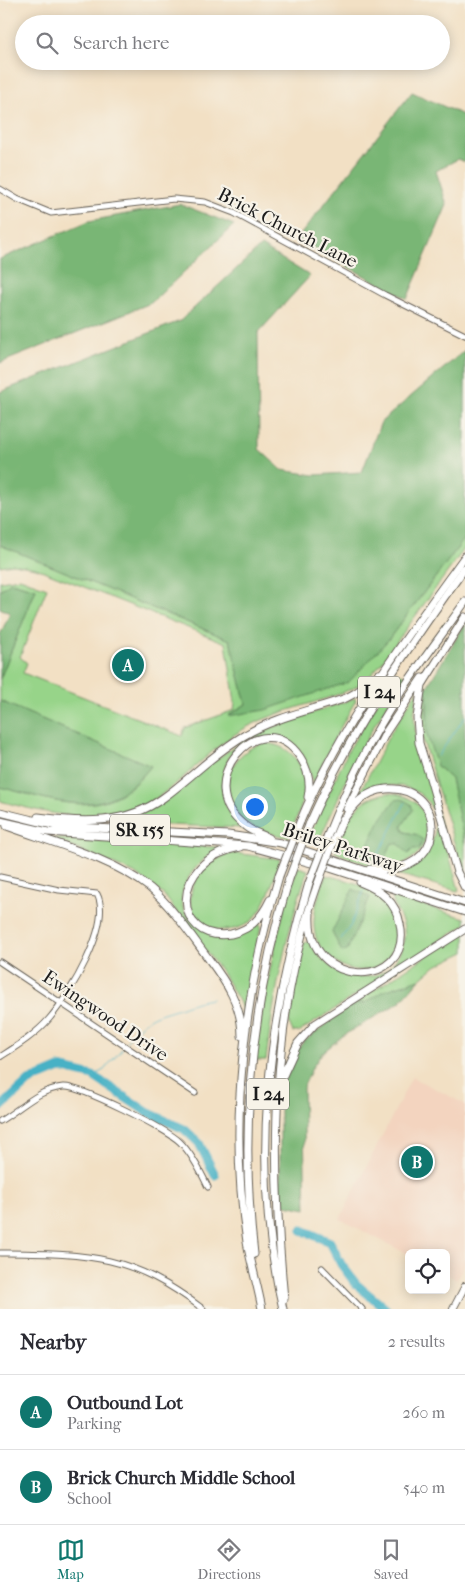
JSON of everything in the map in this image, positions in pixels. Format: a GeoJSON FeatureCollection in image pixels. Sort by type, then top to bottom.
{"type":"FeatureCollection","features":[{"type":"Feature","properties":{"kind":"highway"},"geometry":{"type":"LineString","coordinates":[[242,1058],[252,996],[279,876],[305,810],[335,750],[379,674],[465,556]]}},
{"type":"Feature","properties":{"kind":"highway","name":"I 24"},"geometry":{"type":"LineString","coordinates":[[262,1309],[258,1289],[248,1194],[247,1140],[251,1069],[266,966],[289,879],[309,825],[345,749],[374,700],[465,568]]}},
{"type":"Feature","properties":{"kind":"highway","name":"I 24"},"geometry":{"type":"LineString","coordinates":[[284,1309],[272,1249],[267,1195],[269,1076],[279,998],[288,955],[309,883],[326,836],[349,785],[375,735],[399,696],[465,602]]}},
{"type":"Feature","properties":{"kind":"highway"},"geometry":{"type":"LineString","coordinates":[[284,1309],[276,1168],[277,1091],[282,1034],[306,917],[334,840],[359,782],[386,732],[465,617]]}},
{"type":"Feature","properties":{"kind":"highway"},"geometry":{"type":"LineString","coordinates":[[443,649],[422,685],[417,706],[417,731],[457,872],[465,888]]}},
{"type":"Feature","properties":{"kind":"highway"},"geometry":{"type":"LineString","coordinates":[[0,812],[87,822],[103,821],[133,814],[164,798],[247,733],[272,722],[346,698],[357,692],[379,674]]}},
{"type":"Feature","properties":{"kind":"highway"},"geometry":{"type":"LineString","coordinates":[[281,843],[252,831],[233,814],[227,800],[224,783],[232,758],[245,745],[256,740],[271,739],[287,744],[298,755],[307,772],[310,786],[305,810]]}},
{"type":"Feature","properties":{"kind":"highway"},"geometry":{"type":"LineString","coordinates":[[342,822],[351,807],[361,799],[383,790],[396,789],[408,792],[418,798],[427,809],[433,828],[432,837],[424,854],[412,864],[403,868],[384,870],[346,864]]}},
{"type":"Feature","properties":{"kind":"highway","name":"Briley Parkway"},"geometry":{"type":"LineString","coordinates":[[0,812],[57,826],[228,835],[281,843],[465,903]]}},
{"type":"Feature","properties":{"kind":"highway"},"geometry":{"type":"LineString","coordinates":[[0,822],[116,868],[142,882],[160,897],[196,941],[232,994],[241,1022],[242,1058],[239,1132],[241,1180],[247,1242],[258,1289]]}},
{"type":"Feature","properties":{"kind":"highway","name":"Briley Parkway"},"geometry":{"type":"LineString","coordinates":[[0,822],[48,832],[248,846],[330,868],[465,912]]}},
{"type":"Feature","properties":{"kind":"highway"},"geometry":{"type":"LineString","coordinates":[[248,846],[219,853],[197,869],[187,892],[187,906],[192,918],[200,928],[212,934],[235,933],[250,927],[260,918],[276,888]]}},
{"type":"Feature","properties":{"kind":"highway"},"geometry":{"type":"LineString","coordinates":[[313,898],[310,930],[316,948],[327,961],[348,973],[365,974],[383,967],[395,956],[401,939],[401,928],[395,909],[388,898],[376,889],[330,868]]}},
{"type":"Feature","properties":{"kind":"highway"},"geometry":{"type":"LineString","coordinates":[[277,1091],[286,1064],[298,1043],[316,1024],[465,929]]}},
{"type":"Feature","properties":{"kind":"main road"},"geometry":{"type":"LineString","coordinates":[[455,1309],[465,1286]]}},
{"type":"Feature","properties":{"kind":"street","name":"Brick Church Lane"},"geometry":{"type":"LineString","coordinates":[[0,189],[51,213],[174,199],[205,202],[234,213],[385,295],[465,334]]}},
{"type":"Feature","properties":{"kind":"street"},"geometry":{"type":"LineString","coordinates":[[0,877],[59,890],[91,892],[96,894],[100,901],[97,928],[88,958],[62,1003],[48,1020],[28,1038],[0,1057]]}},
{"type":"Feature","properties":{"kind":"street","name":"Ewingwood Drive"},"geometry":{"type":"LineString","coordinates":[[0,962],[195,1093]]}},
{"type":"Feature","properties":{"kind":"street"},"geometry":{"type":"LineString","coordinates":[[0,1121],[42,1092],[69,1086],[86,1092],[166,1131],[181,1142],[208,1187]]}},
{"type":"Feature","properties":{"kind":"street"},"geometry":{"type":"LineString","coordinates":[[0,1253],[88,1255],[125,1263],[178,1290],[203,1309]]}},
{"type":"Feature","properties":{"kind":"street"},"geometry":{"type":"LineString","coordinates":[[322,1268],[362,1309]]}},
{"type":"Feature","properties":{"kind":"shaded area"},"geometry":{"type":"Polygon","coordinates":[[[412,1077],[465,1104],[465,1263],[457,1280],[450,1276],[450,1249],[405,1249],[405,1253],[340,1219],[412,1077]]]}},
{"type":"Feature","properties":{"kind":"green space"},"geometry":{"type":"Polygon","coordinates":[[[412,92],[465,116],[465,162],[458,159],[436,171],[447,205],[407,299],[297,239],[412,92]]]}},
{"type":"Feature","properties":{"kind":"green space"},"geometry":{"type":"Polygon","coordinates":[[[180,204],[234,225],[151,303],[0,363],[0,259],[89,221],[180,204]]]}},
{"type":"Feature","properties":{"kind":"green space"},"geometry":{"type":"Polygon","coordinates":[[[261,246],[310,276],[258,333],[259,449],[282,470],[314,475],[362,472],[381,422],[465,350],[465,538],[388,640],[349,682],[265,710],[228,716],[246,704],[230,640],[0,545],[0,392],[180,321],[261,246]]]}},
{"type":"Feature","properties":{"kind":"green space"},"geometry":{"type":"Polygon","coordinates":[[[465,538],[465,548],[379,666],[367,679],[354,688],[273,715],[247,727],[235,734],[169,789],[139,807],[120,813],[80,816],[40,811],[0,801],[0,787],[63,802],[81,804],[100,802],[117,796],[134,784],[151,766],[0,701],[0,679],[36,589],[11,582],[0,590],[0,581],[20,578],[47,588],[20,657],[27,663],[23,673],[182,736],[185,728],[234,710],[235,702],[226,643],[36,568],[13,564],[0,566],[0,545],[230,640],[246,704],[229,715],[388,640],[465,538]]]}},
{"type":"Feature","properties":{"kind":"green space"},"geometry":{"type":"Polygon","coordinates":[[[11,582],[36,589],[0,679],[0,635],[10,613],[0,608],[0,590],[11,582]]]}},
{"type":"Feature","properties":{"kind":"green space"},"geometry":{"type":"Polygon","coordinates":[[[465,624],[465,845],[451,779],[437,766],[427,735],[427,694],[425,690],[465,624]]]}},
{"type":"Feature","properties":{"kind":"green space"},"geometry":{"type":"Polygon","coordinates":[[[396,672],[406,676],[375,724],[353,765],[318,843],[308,839],[348,751],[396,672]]]}},
{"type":"Feature","properties":{"kind":"green space"},"geometry":{"type":"Polygon","coordinates":[[[418,689],[414,714],[416,739],[459,890],[457,891],[394,873],[411,866],[424,856],[432,842],[435,828],[434,814],[427,801],[416,791],[399,786],[375,787],[359,794],[390,734],[418,689]]]}},
{"type":"Feature","properties":{"kind":"green space"},"geometry":{"type":"Polygon","coordinates":[[[425,690],[427,694],[426,711],[437,766],[451,779],[462,824],[465,845],[465,878],[423,741],[420,720],[425,690]]]}},
{"type":"Feature","properties":{"kind":"green space"},"geometry":{"type":"Polygon","coordinates":[[[355,698],[356,700],[333,741],[313,784],[303,756],[294,746],[283,740],[253,738],[242,743],[234,750],[225,767],[223,777],[224,798],[228,810],[243,828],[119,823],[119,820],[136,815],[251,735],[355,698]]]}},
{"type":"Feature","properties":{"kind":"green space"},"geometry":{"type":"Polygon","coordinates":[[[0,701],[151,766],[134,784],[117,795],[99,802],[81,804],[62,802],[0,787],[0,701]]]}},
{"type":"Feature","properties":{"kind":"green space"},"geometry":{"type":"Polygon","coordinates":[[[264,743],[275,745],[292,754],[302,770],[305,789],[303,800],[289,837],[262,831],[243,821],[232,806],[228,795],[230,772],[235,763],[252,747],[264,743]]]}},
{"type":"Feature","properties":{"kind":"green space"},"geometry":{"type":"Polygon","coordinates":[[[387,793],[405,796],[417,804],[425,815],[428,828],[426,841],[419,852],[407,862],[391,867],[377,867],[335,852],[352,814],[365,801],[387,793]],[[411,804],[392,843],[399,844],[418,835],[405,832],[402,826],[411,804]]]}},
{"type":"Feature","properties":{"kind":"green space"},"geometry":{"type":"Polygon","coordinates":[[[402,799],[411,804],[413,810],[402,826],[405,832],[418,835],[423,840],[419,849],[413,849],[408,854],[399,844],[392,843],[384,861],[377,864],[366,859],[363,855],[379,822],[395,800],[402,799]]]}},
{"type":"Feature","properties":{"kind":"green space"},"geometry":{"type":"Polygon","coordinates":[[[51,838],[215,847],[221,849],[205,859],[190,875],[182,895],[182,904],[186,913],[213,936],[225,937],[243,934],[258,924],[261,925],[244,1015],[239,1001],[223,974],[164,895],[134,873],[51,838]]]}},
{"type":"Feature","properties":{"kind":"green space"},"geometry":{"type":"Polygon","coordinates":[[[234,853],[280,859],[268,895],[255,918],[247,924],[234,929],[215,929],[202,923],[193,913],[190,900],[193,886],[201,872],[215,861],[234,853]]]}},
{"type":"Feature","properties":{"kind":"green space"},"geometry":{"type":"Polygon","coordinates":[[[298,867],[308,870],[293,917],[282,964],[266,1060],[255,1060],[277,938],[298,867]]]}},
{"type":"Feature","properties":{"kind":"green space"},"geometry":{"type":"Polygon","coordinates":[[[326,875],[371,889],[383,897],[389,905],[394,915],[396,937],[388,957],[380,965],[366,970],[344,967],[326,954],[319,944],[315,934],[315,911],[326,875]]]}},
{"type":"Feature","properties":{"kind":"green space"},"geometry":{"type":"Polygon","coordinates":[[[353,889],[370,897],[347,951],[342,952],[332,932],[353,889]]]}},
{"type":"Feature","properties":{"kind":"green space"},"geometry":{"type":"Polygon","coordinates":[[[392,896],[465,918],[465,925],[299,1032],[293,1032],[289,1023],[304,943],[310,941],[318,955],[330,966],[344,973],[358,976],[373,976],[386,970],[396,959],[403,943],[404,935],[404,928],[392,896]]]}},
{"type":"Feature","properties":{"kind":"green space"},"geometry":{"type":"Polygon","coordinates":[[[465,931],[465,952],[434,967],[420,979],[384,991],[365,1003],[354,1003],[465,931]]]}},
{"type":"Feature","properties":{"kind":"green space"},"geometry":{"type":"Polygon","coordinates":[[[420,979],[400,1002],[344,1035],[322,1053],[312,1068],[303,1088],[306,1209],[280,1204],[280,1092],[292,1058],[303,1042],[354,1003],[365,1003],[384,991],[420,979]]]}},
{"type":"Feature","properties":{"kind":"waterway"},"geometry":{"type":"LineString","coordinates":[[438,756],[465,717]]}},
{"type":"Feature","properties":{"kind":"waterway"},"geometry":{"type":"LineString","coordinates":[[375,861],[405,803]]}},
{"type":"Feature","properties":{"kind":"waterway"},"geometry":{"type":"LineString","coordinates":[[341,939],[351,925],[364,890]]}},
{"type":"Feature","properties":{"kind":"waterway"},"geometry":{"type":"LineString","coordinates":[[127,1041],[146,1021],[157,1015],[212,999]]}},
{"type":"Feature","properties":{"kind":"waterway"},"geometry":{"type":"LineString","coordinates":[[93,1076],[104,1070],[122,1049]]}},
{"type":"Feature","properties":{"kind":"waterway"},"geometry":{"type":"LineString","coordinates":[[0,1108],[29,1081],[60,1068],[93,1076],[147,1112],[184,1129],[199,1143],[215,1175]]}},
{"type":"Feature","properties":{"kind":"waterway"},"geometry":{"type":"LineString","coordinates":[[302,1230],[330,1242],[341,1264],[356,1284],[386,1309]]}},
{"type":"Feature","properties":{"kind":"place","name":"Outbound Lot"},"geometry":{"type":"Point","coordinates":[128,665]}},
{"type":"Feature","properties":{"kind":"place","name":"Brick Church Middle School"},"geometry":{"type":"Point","coordinates":[417,1162]}}]}
